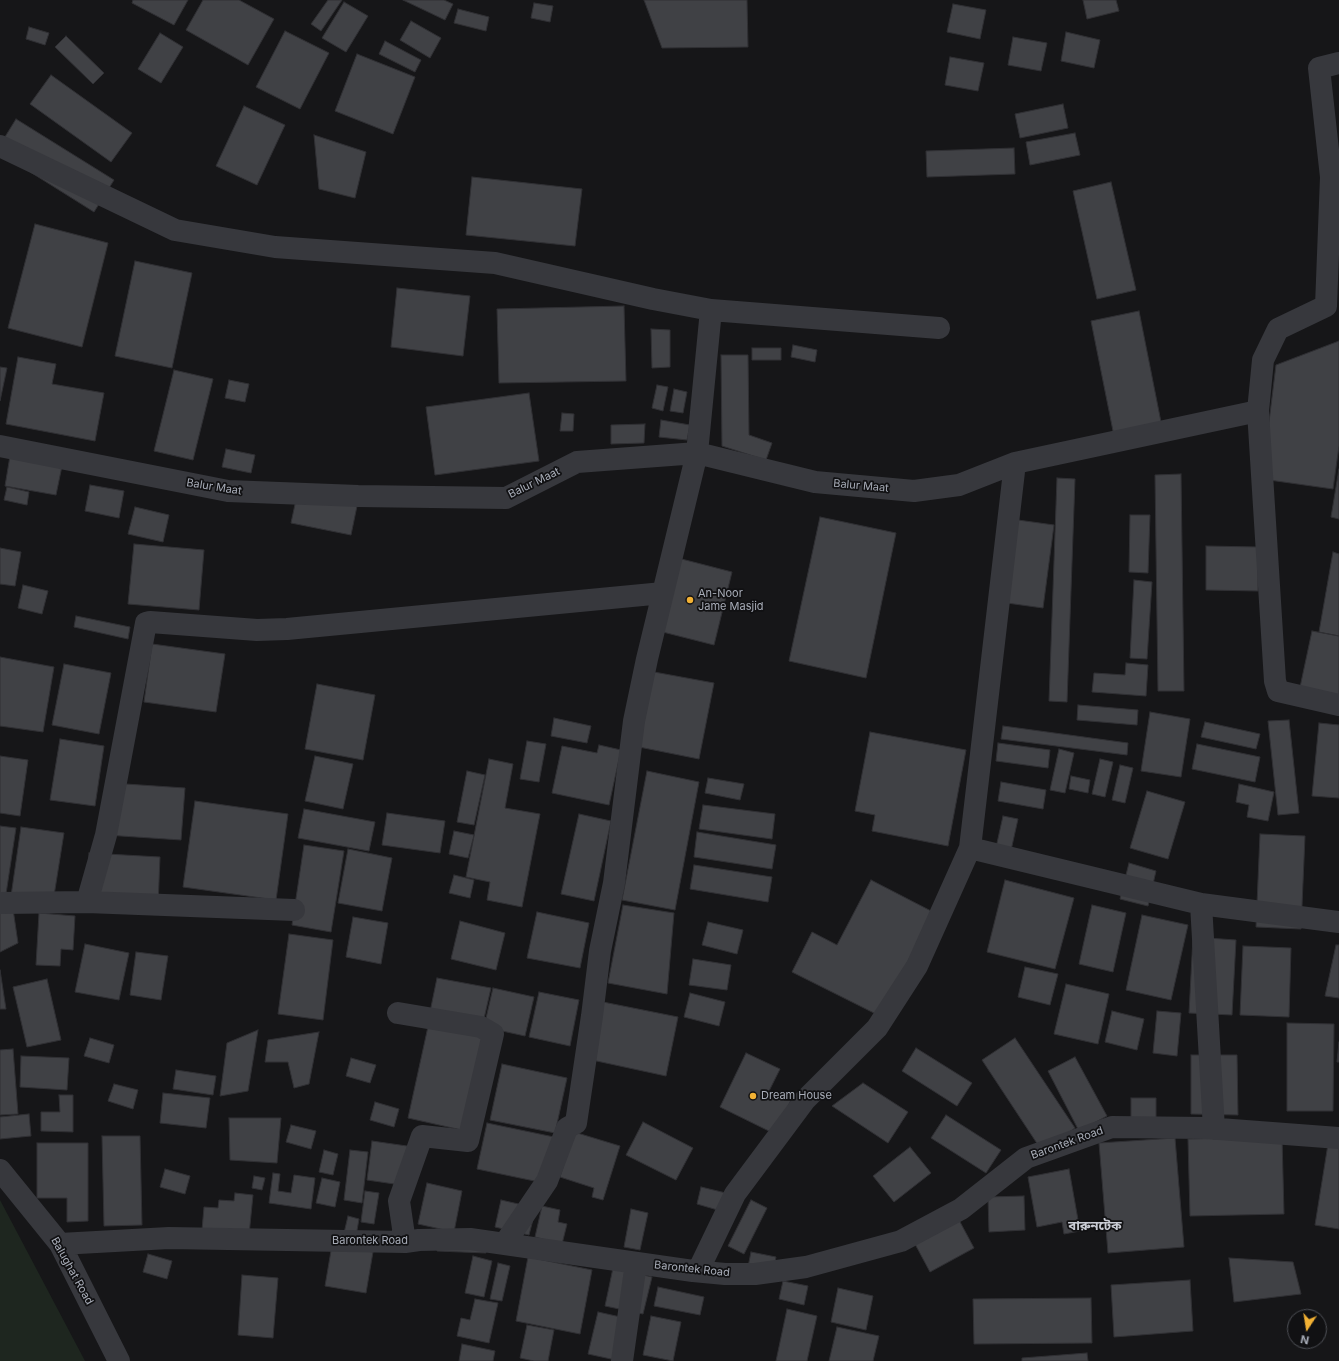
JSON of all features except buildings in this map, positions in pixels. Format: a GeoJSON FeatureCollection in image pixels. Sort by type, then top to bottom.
{"type":"FeatureCollection","features":[{"type":"Feature","properties":{"kind":"street"},"geometry":{"type":"LineString","coordinates":[[1339,63],[1319,68],[1331,177],[1326,306],[1278,329],[1263,360],[1258,411],[1275,681],[1278,691],[1339,705]]}},
{"type":"Feature","properties":{"kind":"street"},"geometry":{"type":"LineString","coordinates":[[0,146],[175,230],[275,247],[494,263],[653,299],[711,310],[939,328]]}},
{"type":"Feature","properties":{"kind":"street"},"geometry":{"type":"LineString","coordinates":[[505,1243],[547,1181],[567,1128],[576,1124],[600,951],[614,884],[634,721],[663,593],[698,453],[711,310]]}},
{"type":"Feature","properties":{"kind":"street","name":"Balur Maat"},"geometry":{"type":"LineString","coordinates":[[0,446],[228,491],[358,496],[506,498],[577,462],[698,453],[815,482],[914,491],[959,485],[1015,463],[1258,411]]}},
{"type":"Feature","properties":{"kind":"street"},"geometry":{"type":"LineString","coordinates":[[698,1271],[735,1194],[805,1100],[877,1028],[917,966],[970,848],[1015,463]]}},
{"type":"Feature","properties":{"kind":"street"},"geometry":{"type":"LineString","coordinates":[[87,902],[106,834],[146,623],[150,622],[257,630],[287,629],[663,593]]}},
{"type":"Feature","properties":{"kind":"street"},"geometry":{"type":"LineString","coordinates":[[970,848],[1201,904],[1339,922]]}},
{"type":"Feature","properties":{"kind":"street"},"geometry":{"type":"LineString","coordinates":[[0,903],[87,902],[294,910]]}},
{"type":"Feature","properties":{"kind":"street"},"geometry":{"type":"LineString","coordinates":[[1201,904],[1214,1129]]}},
{"type":"Feature","properties":{"kind":"street"},"geometry":{"type":"LineString","coordinates":[[398,1013],[481,1027],[493,1034],[468,1141],[422,1136],[398,1201],[405,1242]]}},
{"type":"Feature","properties":{"kind":"street","name":"Barontek Road"},"geometry":{"type":"LineString","coordinates":[[60,1244],[169,1238],[405,1242],[419,1240],[470,1239],[698,1271],[724,1274],[755,1274],[799,1268],[901,1241],[961,1209],[1026,1158],[1112,1127],[1214,1129],[1339,1138]]}},
{"type":"Feature","properties":{"kind":"street","name":"Balughat Road"},"geometry":{"type":"LineString","coordinates":[[0,1170],[60,1244],[119,1361]]}},
{"type":"Feature","properties":{"kind":"street"},"geometry":{"type":"LineString","coordinates":[[622,1361],[636,1263]]}},
{"type":"Feature","properties":{"kind":"shaded area"},"geometry":{"type":"Polygon","coordinates":[[[0,1200],[85,1361],[0,1361],[0,1200]]]}},
{"type":"Feature","properties":{"kind":"place","name":"An-Noor Jame Masjid"},"geometry":{"type":"Point","coordinates":[690,600]}},
{"type":"Feature","properties":{"kind":"place","name":"Dream House"},"geometry":{"type":"Point","coordinates":[753,1096]}},
{"type":"Feature","properties":{"kind":"district","name":"বারুনটেক"},"geometry":{"type":"Point","coordinates":[1095,1226]}}]}
